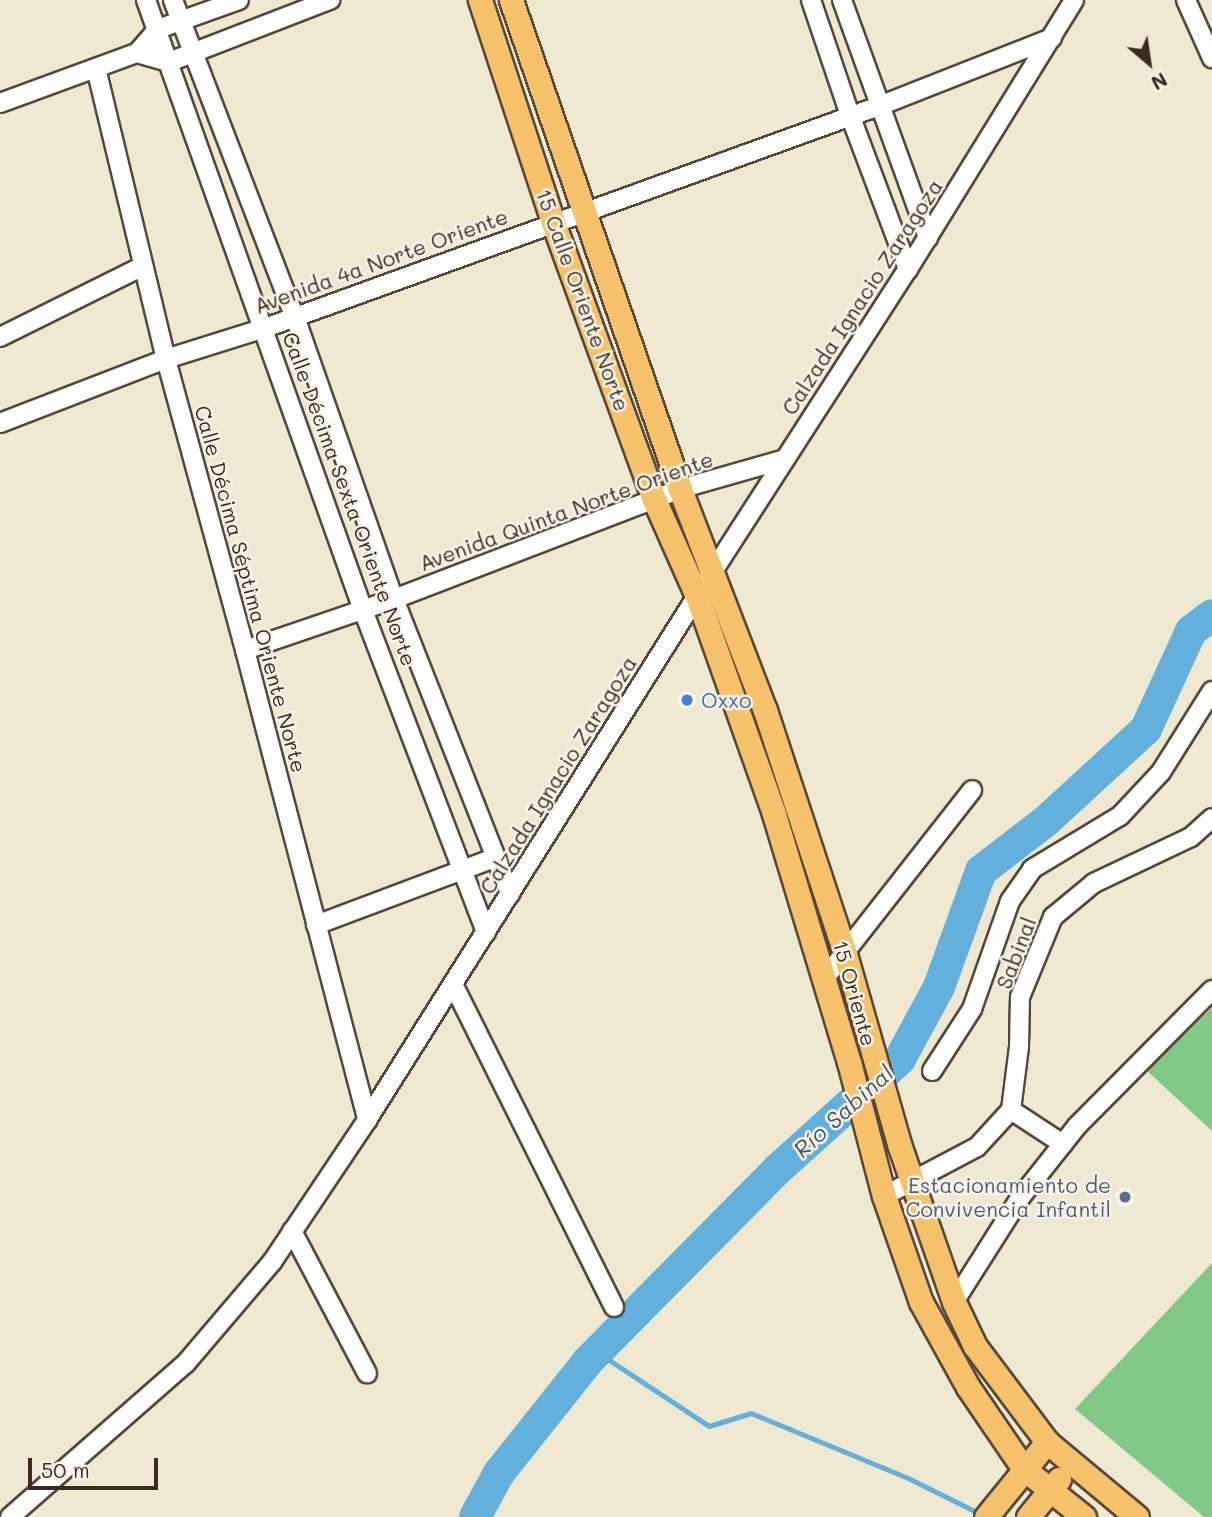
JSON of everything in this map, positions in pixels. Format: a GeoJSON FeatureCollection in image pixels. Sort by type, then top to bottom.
{"type":"FeatureCollection","features":[{"type":"Feature","properties":{"kind":"main road","name":"15 Calle Oriente Norte"},"geometry":{"type":"LineString","coordinates":[[480,0],[553,222],[654,499],[697,596]]}},
{"type":"Feature","properties":{"kind":"main road","name":"15 Calle Oriente Norte"},"geometry":{"type":"LineString","coordinates":[[511,0],[582,211],[712,573]]}},
{"type":"Feature","properties":{"kind":"main road","name":"15 Oriente"},"geometry":{"type":"LineString","coordinates":[[712,573],[765,710],[845,954],[911,1182],[954,1301],[975,1346],[1048,1442],[1072,1465]]}},
{"type":"Feature","properties":{"kind":"main road","name":"15 Oriente"},"geometry":{"type":"LineString","coordinates":[[697,596],[774,814],[849,1062],[884,1196],[921,1302],[968,1387],[1024,1469],[1051,1489]]}},
{"type":"Feature","properties":{"kind":"main road"},"geometry":{"type":"LineString","coordinates":[[990,1511],[1048,1442]]}},
{"type":"Feature","properties":{"kind":"main road"},"geometry":{"type":"LineString","coordinates":[[1028,1517],[1072,1465],[1137,1517]]}},
{"type":"Feature","properties":{"kind":"main road"},"geometry":{"type":"LineString","coordinates":[[1051,1489],[1084,1517]]}},
{"type":"Feature","properties":{"kind":"street","name":"Calle Décima Sexta Oriente Norte"},"geometry":{"type":"LineString","coordinates":[[146,0],[265,328],[363,610],[486,932]]}},
{"type":"Feature","properties":{"kind":"street","name":"Calle Décima Sexta Oriente Norte"},"geometry":{"type":"LineString","coordinates":[[173,0],[295,317],[394,599],[510,894]]}},
{"type":"Feature","properties":{"kind":"street"},"geometry":{"type":"LineString","coordinates":[[0,103],[137,52],[158,29],[239,0]]}},
{"type":"Feature","properties":{"kind":"street"},"geometry":{"type":"LineString","coordinates":[[137,52],[169,62],[330,0]]}},
{"type":"Feature","properties":{"kind":"street"},"geometry":{"type":"LineString","coordinates":[[811,0],[850,115],[908,269]]}},
{"type":"Feature","properties":{"kind":"street"},"geometry":{"type":"LineString","coordinates":[[842,0],[928,238]]}},
{"type":"Feature","properties":{"kind":"street","name":"Calzada Ignacio Zaragoza"},"geometry":{"type":"LineString","coordinates":[[10,1517],[186,1363],[271,1262],[366,1120],[697,596],[928,238],[1074,0]]}},
{"type":"Feature","properties":{"kind":"street"},"geometry":{"type":"LineString","coordinates":[[1186,0],[1212,58]]}},
{"type":"Feature","properties":{"kind":"street","name":"Avenida 4a Norte Oriente"},"geometry":{"type":"LineString","coordinates":[[0,423],[166,359],[265,328],[582,211],[879,106],[1052,38]]}},
{"type":"Feature","properties":{"kind":"street","name":"Calle Décima Séptima Oriente Norte"},"geometry":{"type":"LineString","coordinates":[[96,68],[166,359],[246,650],[366,1120]]}},
{"type":"Feature","properties":{"kind":"street"},"geometry":{"type":"LineString","coordinates":[[0,337],[143,267]]}},
{"type":"Feature","properties":{"kind":"street","name":"Avenida Quinta Norte Oriente"},"geometry":{"type":"LineString","coordinates":[[246,650],[394,599],[680,489],[785,459]]}},
{"type":"Feature","properties":{"kind":"street"},"geometry":{"type":"LineString","coordinates":[[932,1071],[972,1009],[1010,901],[1032,869],[1120,816],[1161,772],[1203,701],[1212,691]]}},
{"type":"Feature","properties":{"kind":"street"},"geometry":{"type":"LineString","coordinates":[[824,979],[972,789]]}},
{"type":"Feature","properties":{"kind":"street","name":"Sabinal"},"geometry":{"type":"LineString","coordinates":[[1011,1110],[1019,1047],[1020,997],[1053,917],[1094,883],[1191,837],[1212,818]]}},
{"type":"Feature","properties":{"kind":"street"},"geometry":{"type":"LineString","coordinates":[[316,925],[494,858]]}},
{"type":"Feature","properties":{"kind":"street"},"geometry":{"type":"LineString","coordinates":[[453,984],[614,1307]]}},
{"type":"Feature","properties":{"kind":"street"},"geometry":{"type":"LineString","coordinates":[[954,1301],[1020,1198],[1063,1143],[1134,1066],[1212,990]]}},
{"type":"Feature","properties":{"kind":"street"},"geometry":{"type":"LineString","coordinates":[[884,1196],[977,1147],[1011,1110],[1063,1143]]}},
{"type":"Feature","properties":{"kind":"street"},"geometry":{"type":"LineString","coordinates":[[292,1231],[367,1373]]}},
{"type":"Feature","properties":{"kind":"green space"},"geometry":{"type":"Polygon","coordinates":[[[1212,1008],[1212,1131],[1144,1068],[1212,1008]]]}},
{"type":"Feature","properties":{"kind":"green space"},"geometry":{"type":"Polygon","coordinates":[[[1212,1263],[1212,1517],[1204,1517],[1075,1409],[1212,1263]]]}},
{"type":"Feature","properties":{"kind":"waterway","name":"Río Sabinal"},"geometry":{"type":"LineString","coordinates":[[475,1517],[499,1473],[588,1361],[778,1169],[900,1059],[939,987],[981,871],[1046,821],[1146,729],[1191,631],[1212,615]]}},
{"type":"Feature","properties":{"kind":"waterway"},"geometry":{"type":"LineString","coordinates":[[597,1352],[709,1426],[751,1413],[908,1478],[981,1514]]}},
{"type":"Feature","properties":{"kind":"place","name":"Oxxo"},"geometry":{"type":"Point","coordinates":[687,700]}},
{"type":"Feature","properties":{"kind":"place","name":"Estacionamiento de Convivencia Infantil"},"geometry":{"type":"Point","coordinates":[1125,1197]}}]}
